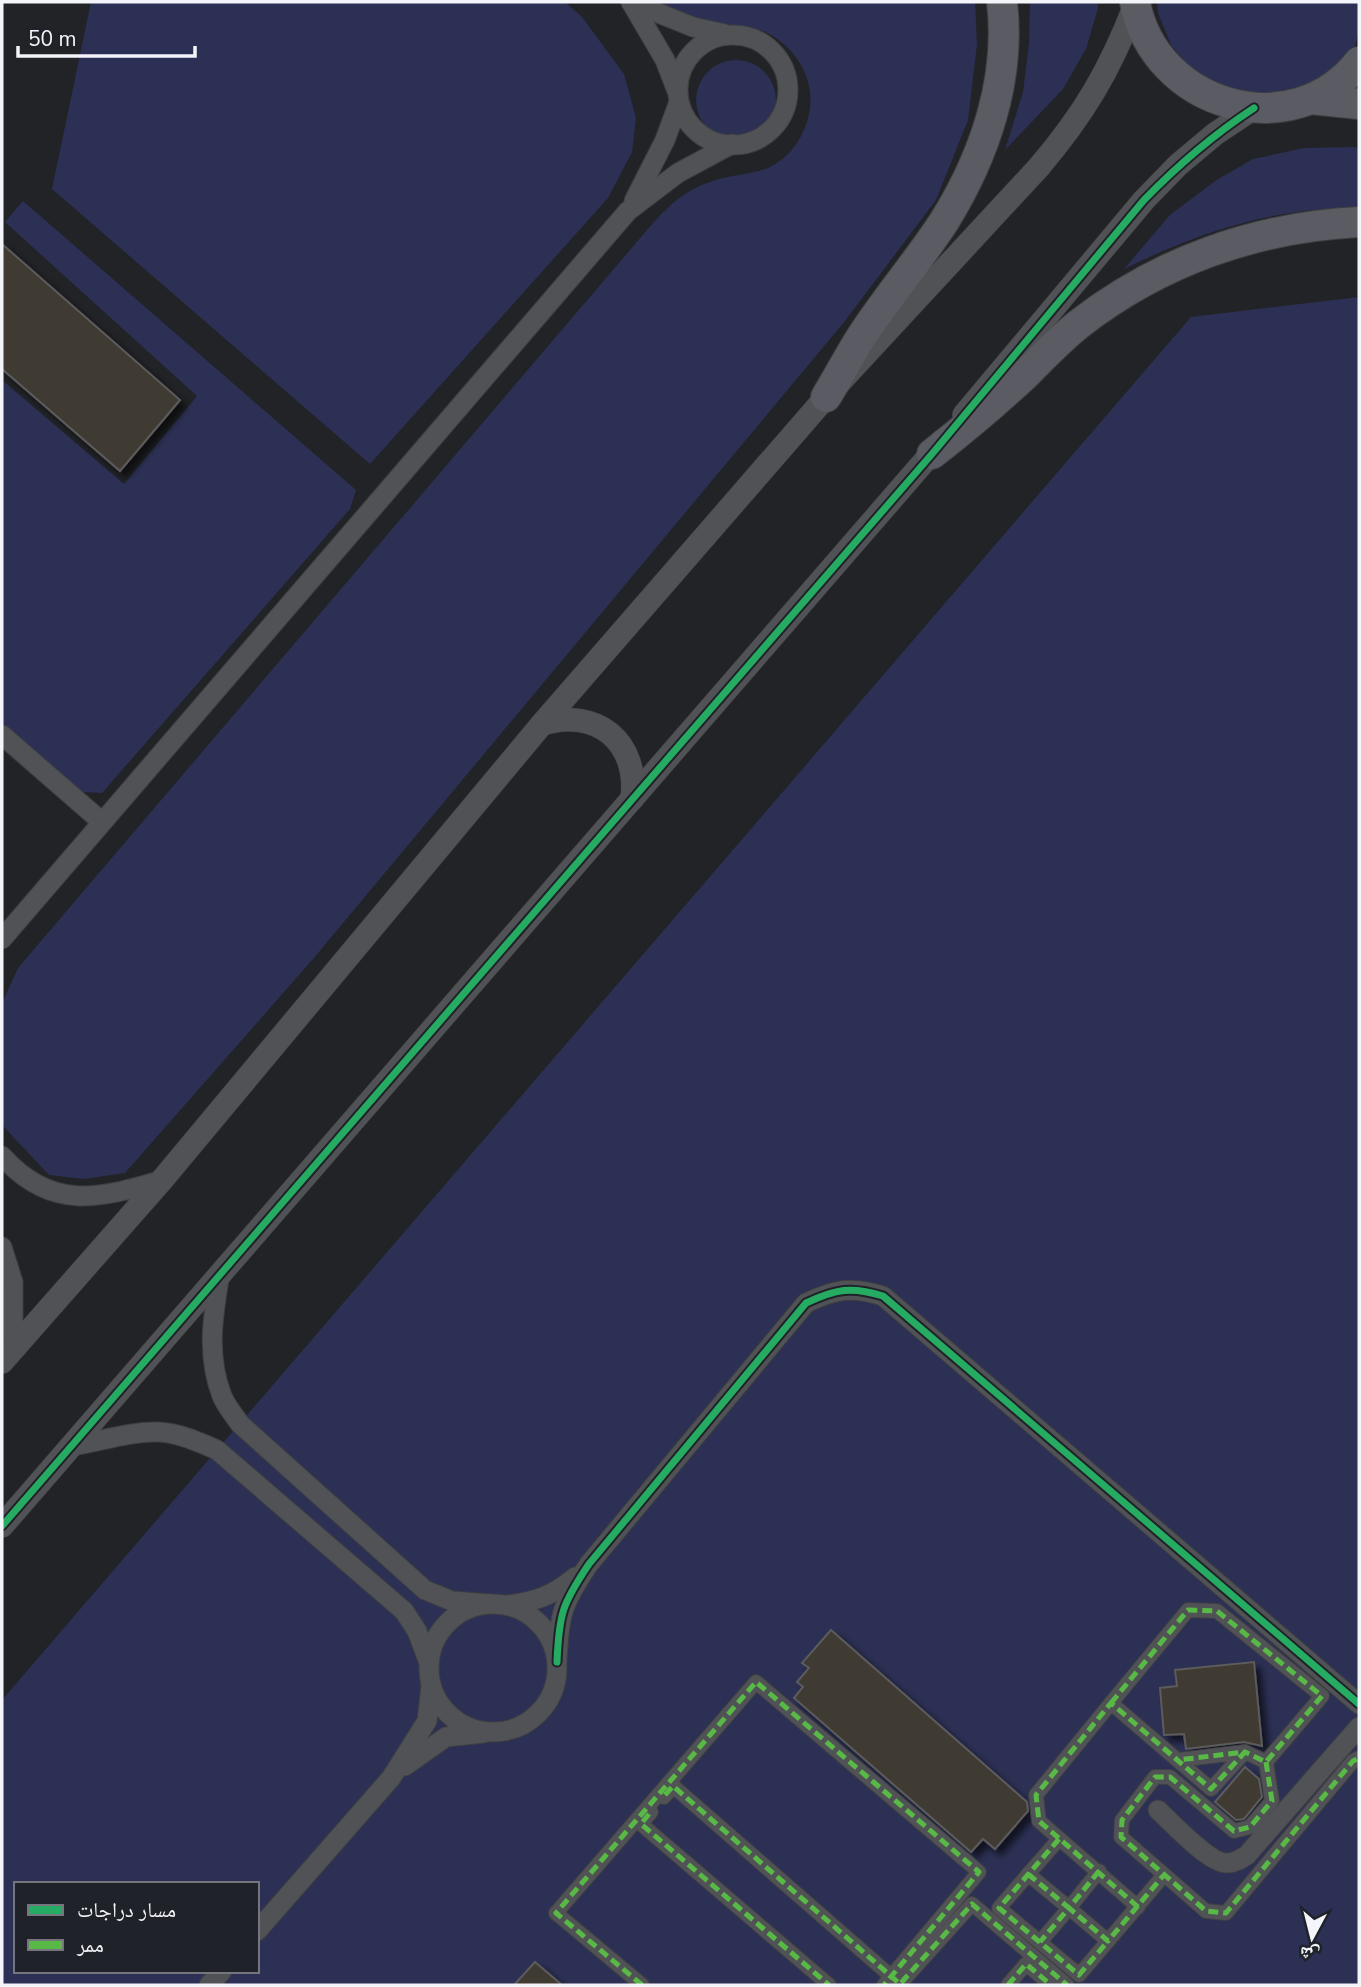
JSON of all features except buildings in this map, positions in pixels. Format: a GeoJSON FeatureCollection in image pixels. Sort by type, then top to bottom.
{"type":"FeatureCollection","features":[{"type":"Feature","properties":{"kind":"main road"},"geometry":{"type":"LineString","coordinates":[[826,397],[858,342],[944,221],[971,174],[990,125],[1002,73],[1002,2]]}},
{"type":"Feature","properties":{"kind":"main road"},"geometry":{"type":"LineString","coordinates":[[1135,3],[1151,46],[1179,78],[1202,94],[1227,104],[1254,108],[1283,107],[1311,99],[1349,75],[1359,62]]}},
{"type":"Feature","properties":{"kind":"main road"},"geometry":{"type":"LineString","coordinates":[[1311,99],[1359,104]]}},
{"type":"Feature","properties":{"kind":"main road"},"geometry":{"type":"LineString","coordinates":[[932,454],[982,415],[1078,325],[1122,293],[1170,267],[1220,246],[1273,232],[1327,223],[1359,222]]}},
{"type":"Feature","properties":{"kind":"street"},"geometry":{"type":"LineString","coordinates":[[631,2],[693,27],[726,35],[746,36],[765,44],[779,58],[787,76],[788,96],[782,115],[769,131],[752,141],[732,144],[718,143],[704,137],[693,127],[684,116],[659,50],[631,2]]}},
{"type":"Feature","properties":{"kind":"street"},"geometry":{"type":"LineString","coordinates":[[8,1355],[162,1180],[542,723],[826,397],[1039,167],[1069,131],[1096,92],[1118,50],[1135,3]]}},
{"type":"Feature","properties":{"kind":"street"},"geometry":{"type":"LineString","coordinates":[[2,939],[628,211],[666,140],[678,97],[681,71],[691,54],[707,41],[726,35]]}},
{"type":"Feature","properties":{"kind":"street"},"geometry":{"type":"LineString","coordinates":[[2,1526],[932,454],[1144,200],[1178,165],[1215,134],[1254,108]]}},
{"type":"Feature","properties":{"kind":"street"},"geometry":{"type":"LineString","coordinates":[[628,211],[678,173],[732,144]]}},
{"type":"Feature","properties":{"kind":"street"},"geometry":{"type":"LineString","coordinates":[[542,723],[571,718],[599,725],[611,733],[628,757],[634,785],[632,799]]}},
{"type":"Feature","properties":{"kind":"street"},"geometry":{"type":"LineString","coordinates":[[2,735],[102,822]]}},
{"type":"Feature","properties":{"kind":"street"},"geometry":{"type":"LineString","coordinates":[[2,748],[30,761]]}},
{"type":"Feature","properties":{"kind":"street"},"geometry":{"type":"LineString","coordinates":[[2,1156],[19,1175],[39,1187],[66,1195],[93,1197],[162,1180]]}},
{"type":"Feature","properties":{"kind":"street"},"geometry":{"type":"LineString","coordinates":[[2,1247],[13,1282],[8,1355]]}},
{"type":"Feature","properties":{"kind":"street"},"geometry":{"type":"LineString","coordinates":[[220,1273],[211,1344],[215,1374],[223,1399],[240,1424],[425,1590],[452,1601],[498,1605],[527,1615],[546,1631],[554,1646],[557,1662]]}},
{"type":"Feature","properties":{"kind":"street"},"geometry":{"type":"LineString","coordinates":[[259,1929],[391,1779],[417,1756],[446,1738],[514,1729],[533,1718],[547,1703],[556,1684],[559,1625],[566,1599],[589,1564],[806,1303],[835,1290],[863,1289],[883,1296],[1359,1704]]}},
{"type":"Feature","properties":{"kind":"street"},"geometry":{"type":"LineString","coordinates":[[71,1446],[130,1434],[160,1432],[192,1439],[217,1450],[404,1611],[417,1630],[440,1704],[454,1719],[472,1728],[493,1732]]}},
{"type":"Feature","properties":{"kind":"street"},"geometry":{"type":"LineString","coordinates":[[429,1663],[433,1645],[442,1629],[464,1612],[498,1605],[534,1602],[558,1591],[589,1564]]}},
{"type":"Feature","properties":{"kind":"street"},"geometry":{"type":"LineString","coordinates":[[1138,1907],[1039,1821],[1036,1795],[1188,1610],[1217,1611],[1322,1696],[1266,1762],[1272,1801],[1251,1827],[1234,1831],[1170,1777],[1155,1777],[1122,1820],[1121,1837],[1163,1876],[1206,1911],[1226,1913],[1353,1761],[1359,1758]]}},
{"type":"Feature","properties":{"kind":"street"},"geometry":{"type":"LineString","coordinates":[[642,1985],[556,1913],[756,1682],[979,1872],[888,1981]]}},
{"type":"Feature","properties":{"kind":"street"},"geometry":{"type":"LineString","coordinates":[[391,1779],[427,1721],[432,1685]]}},
{"type":"Feature","properties":{"kind":"street"},"geometry":{"type":"LineString","coordinates":[[1111,1703],[1211,1789],[1245,1752]]}},
{"type":"Feature","properties":{"kind":"street"},"geometry":{"type":"LineString","coordinates":[[1158,1810],[1212,1858],[1229,1864],[1247,1855],[1359,1727]]}},
{"type":"Feature","properties":{"kind":"street"},"geometry":{"type":"LineString","coordinates":[[1178,1760],[1245,1752],[1266,1762]]}},
{"type":"Feature","properties":{"kind":"street"},"geometry":{"type":"LineString","coordinates":[[829,1985],[641,1824],[673,1786],[888,1981],[900,1984],[972,1904],[1067,1985]]}},
{"type":"Feature","properties":{"kind":"street"},"geometry":{"type":"LineString","coordinates":[[1059,1839],[999,1908],[1079,1975],[1163,1876]]}},
{"type":"Feature","properties":{"kind":"street"},"geometry":{"type":"LineString","coordinates":[[1040,1942],[1099,1871]]}},
{"type":"Feature","properties":{"kind":"street"},"geometry":{"type":"LineString","coordinates":[[1028,1874],[1108,1941]]}},
{"type":"Feature","properties":{"kind":"street"},"geometry":{"type":"LineString","coordinates":[[1008,1985],[1026,1964],[1051,1985]]}},
{"type":"Feature","properties":{"kind":"shaded area"},"geometry":{"type":"Polygon","coordinates":[[[91,2],[565,2],[582,17],[624,74],[636,118],[632,152],[608,198],[370,464],[52,189],[91,2]]]}},
{"type":"Feature","properties":{"kind":"shaded area"},"geometry":{"type":"Polygon","coordinates":[[[646,2],[975,2],[977,44],[968,120],[936,200],[845,321],[313,959],[125,1173],[84,1179],[49,1175],[3,1126],[2,1121],[2,1003],[18,968],[660,216],[695,188],[719,179],[759,171],[776,163],[795,146],[802,135],[810,111],[809,86],[800,64],[786,46],[764,31],[695,24],[646,2]]]}},
{"type":"Feature","properties":{"kind":"shaded area"},"geometry":{"type":"Polygon","coordinates":[[[1030,2],[1098,2],[1098,8],[1086,49],[1063,89],[1005,150],[1023,92],[1029,43],[1030,2]]]}},
{"type":"Feature","properties":{"kind":"shaded area"},"geometry":{"type":"Polygon","coordinates":[[[1157,2],[1359,2],[1359,31],[1355,46],[1331,74],[1272,98],[1232,94],[1196,75],[1171,45],[1158,13],[1157,2]]]}},
{"type":"Feature","properties":{"kind":"shaded area"},"geometry":{"type":"Polygon","coordinates":[[[728,60],[744,60],[765,71],[776,92],[776,108],[765,129],[744,140],[728,140],[714,134],[702,122],[696,108],[696,92],[702,78],[714,66],[728,60]]]}},
{"type":"Feature","properties":{"kind":"shaded area"},"geometry":{"type":"Polygon","coordinates":[[[1304,148],[1359,148],[1359,208],[1297,212],[1238,224],[1181,244],[1124,269],[1170,215],[1215,181],[1253,159],[1304,148]]]}},
{"type":"Feature","properties":{"kind":"shaded area"},"geometry":{"type":"Polygon","coordinates":[[[23,201],[356,490],[350,509],[102,793],[82,792],[2,726],[2,380],[124,484],[197,396],[5,222],[23,201]]]}},
{"type":"Feature","properties":{"kind":"shaded area"},"geometry":{"type":"Polygon","coordinates":[[[1359,297],[1359,1985],[2,1985],[2,1700],[1191,317],[1359,297]]]}},
{"type":"Feature","properties":{"kind":"marked path"},"geometry":{"type":"LineString","coordinates":[[1111,1703],[1188,1610],[1217,1611],[1322,1696],[1266,1762],[1245,1752]]}},
{"type":"Feature","properties":{"kind":"marked path"},"geometry":{"type":"LineString","coordinates":[[642,1985],[556,1913],[756,1682],[979,1872],[884,1985]]}},
{"type":"Feature","properties":{"kind":"marked path"},"geometry":{"type":"LineString","coordinates":[[1138,1907],[1039,1821],[1036,1795],[1111,1703],[1211,1789],[1245,1752],[1178,1760]]}},
{"type":"Feature","properties":{"kind":"marked path"},"geometry":{"type":"LineString","coordinates":[[1266,1762],[1272,1801],[1250,1827],[1234,1831],[1170,1777],[1155,1777],[1122,1820],[1121,1837],[1206,1911],[1226,1913],[1353,1761],[1359,1758]]}},
{"type":"Feature","properties":{"kind":"marked path"},"geometry":{"type":"LineString","coordinates":[[665,1795],[673,1786],[900,1984],[972,1904],[1067,1985]]}},
{"type":"Feature","properties":{"kind":"marked path"},"geometry":{"type":"LineString","coordinates":[[649,1814],[641,1824],[829,1985]]}},
{"type":"Feature","properties":{"kind":"marked path"},"geometry":{"type":"LineString","coordinates":[[1059,1839],[999,1908],[1079,1975],[1108,1941]]}},
{"type":"Feature","properties":{"kind":"marked path"},"geometry":{"type":"LineString","coordinates":[[1099,1871],[1069,1908],[1108,1941],[1163,1876]]}},
{"type":"Feature","properties":{"kind":"marked path"},"geometry":{"type":"LineString","coordinates":[[1028,1874],[1069,1908],[1040,1942]]}},
{"type":"Feature","properties":{"kind":"marked path"},"geometry":{"type":"LineString","coordinates":[[1008,1985],[1026,1964],[1051,1985]]}},
{"type":"Feature","properties":{"kind":"cycle path"},"geometry":{"type":"LineString","coordinates":[[2,1526],[932,454],[1144,200],[1196,151],[1254,108]]}},
{"type":"Feature","properties":{"kind":"cycle path"},"geometry":{"type":"LineString","coordinates":[[557,1662],[564,1610],[573,1589],[589,1564],[806,1303],[835,1292],[852,1290],[883,1296],[1359,1704]]}}]}
